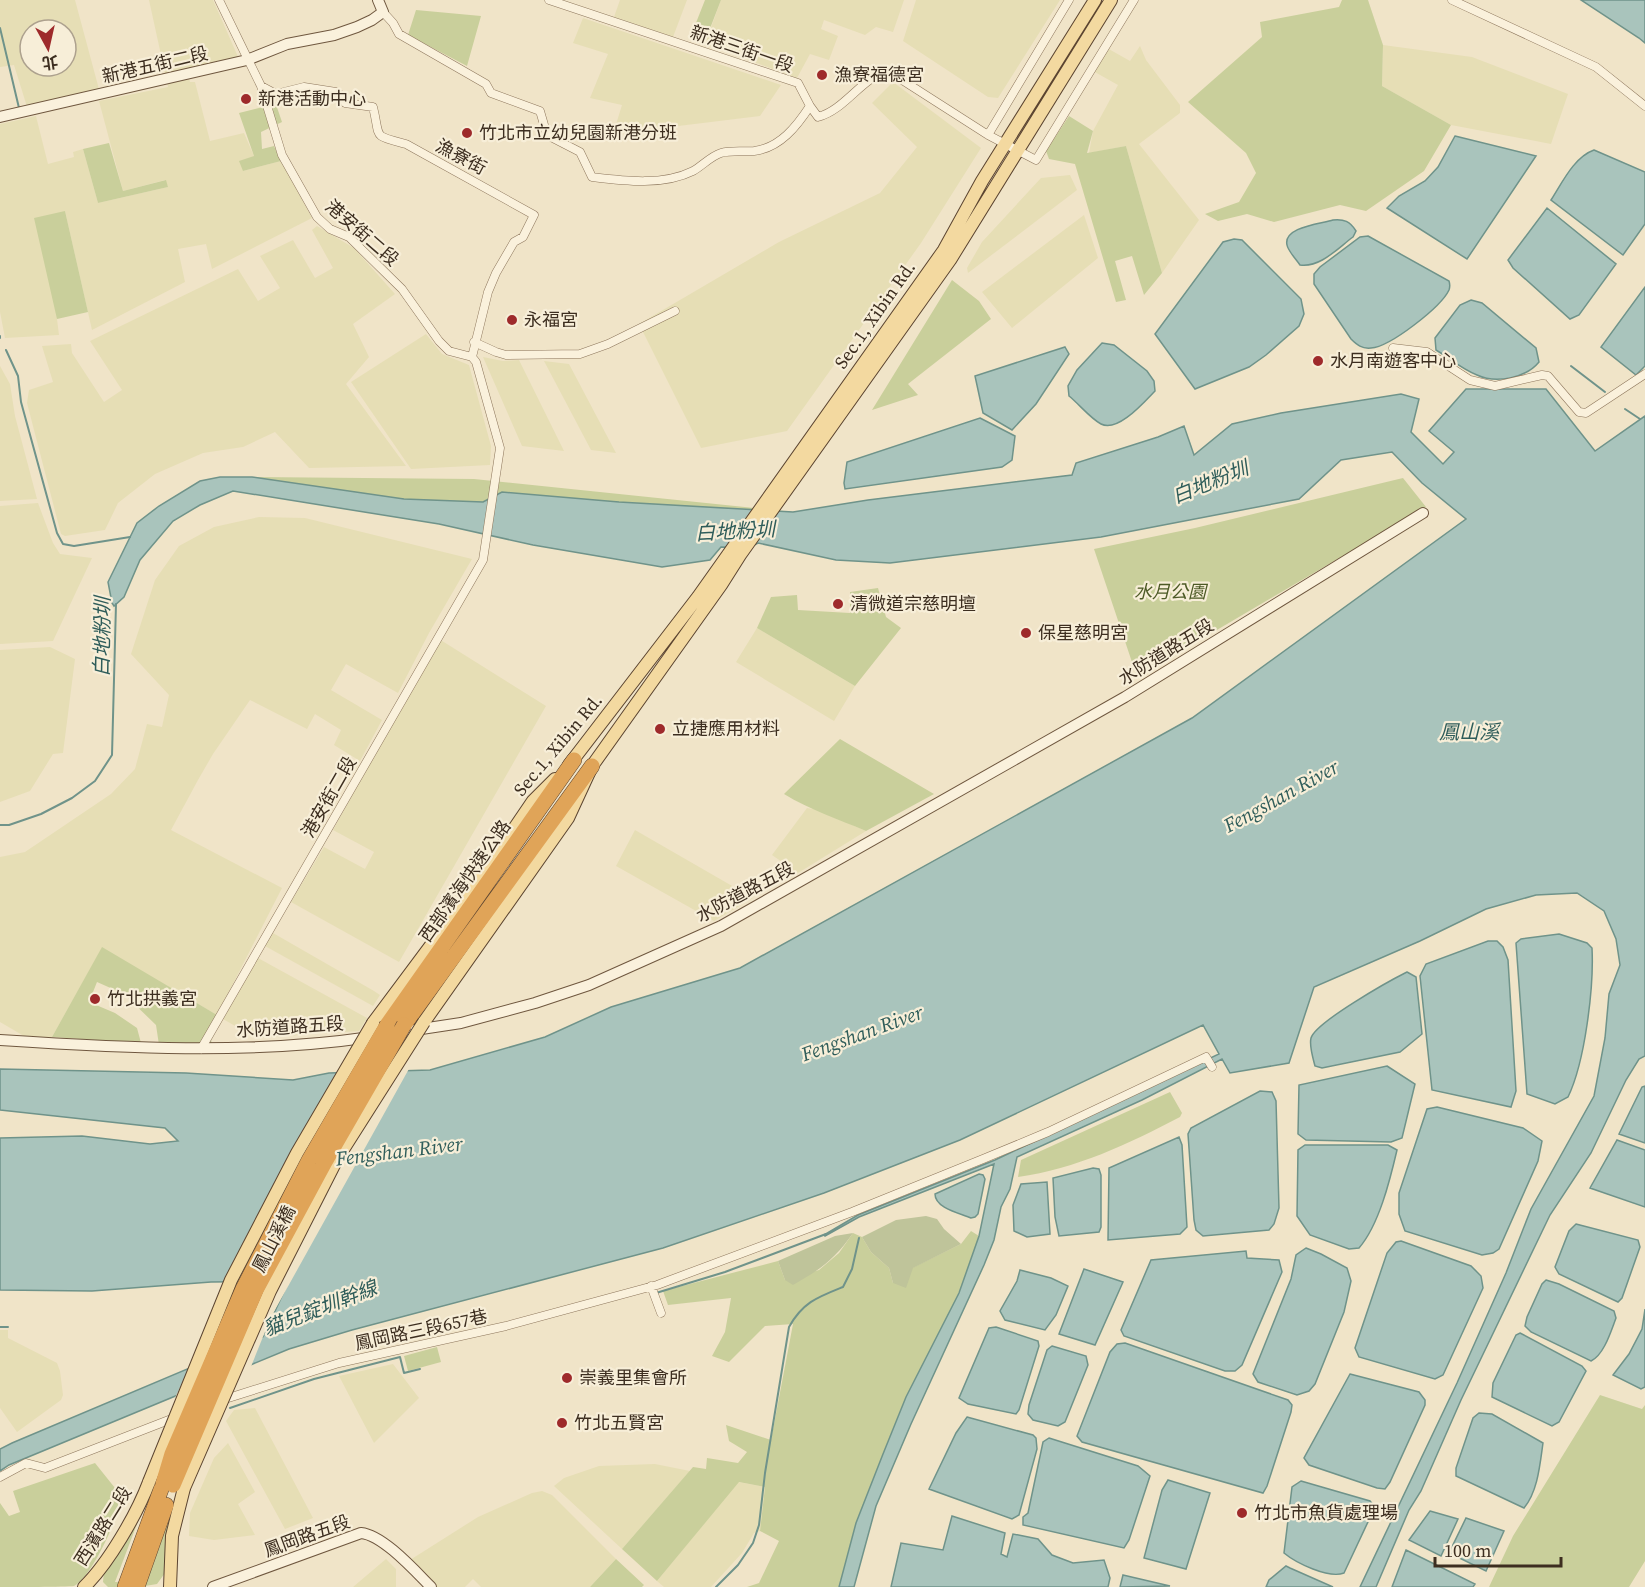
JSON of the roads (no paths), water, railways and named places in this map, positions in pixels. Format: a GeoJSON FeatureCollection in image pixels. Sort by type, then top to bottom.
{"type":"FeatureCollection","features":[{"type":"Feature","properties":{"kind":"highway","name":"西部濱海快速公路"},"geometry":{"type":"LineString","coordinates":[[380,1024],[574,760]]}},
{"type":"Feature","properties":{"kind":"highway","name":"西部濱海快速公路"},"geometry":{"type":"LineString","coordinates":[[404,1025],[592,766]]}},
{"type":"Feature","properties":{"kind":"highway","name":"鳳山溪橋"},"geometry":{"type":"LineString","coordinates":[[167,1485],[172,1454],[243,1289],[380,1024]]}},
{"type":"Feature","properties":{"kind":"highway","name":"鳳山溪橋"},"geometry":{"type":"LineString","coordinates":[[167,1485],[256,1290],[325,1162],[404,1025]]}},
{"type":"Feature","properties":{"kind":"highway"},"geometry":{"type":"LineString","coordinates":[[132,1584],[167,1485]]}},
{"type":"Feature","properties":{"kind":"main road","name":"Sec.1, Xibin Rd."},"geometry":{"type":"LineString","coordinates":[[574,760],[698,597],[786,492],[950,260],[1095,0]]}},
{"type":"Feature","properties":{"kind":"main road","name":"Sec.1, Xibin Rd."},"geometry":{"type":"LineString","coordinates":[[424,1022],[568,818],[592,766],[721,585],[735,552],[765,501],[944,250],[1111,0]]}},
{"type":"Feature","properties":{"kind":"main road","name":"鳳山溪橋"},"geometry":{"type":"LineString","coordinates":[[167,1485],[337,1159],[424,1022]]}},
{"type":"Feature","properties":{"kind":"main road","name":"西濱路二段"},"geometry":{"type":"LineString","coordinates":[[84,1587],[96,1575],[141,1502],[167,1485]]}},
{"type":"Feature","properties":{"kind":"main road"},"geometry":{"type":"LineString","coordinates":[[167,1485],[172,1536],[170,1587]]}},
{"type":"Feature","properties":{"kind":"street","name":"港安街二段"},"geometry":{"type":"LineString","coordinates":[[201,1049],[483,560],[500,448],[476,362],[472,357],[449,351],[439,341],[402,289],[349,237],[330,229],[317,217],[282,155],[261,86],[219,0]]}},
{"type":"Feature","properties":{"kind":"street"},"geometry":{"type":"LineString","coordinates":[[378,0],[399,34],[486,84],[491,93],[540,111],[547,135],[580,152],[592,177],[629,182],[672,178],[692,171],[721,153],[757,151],[773,145],[786,136],[810,106],[818,117],[827,114],[879,73],[888,71],[988,135],[1036,160],[1134,0]]}},
{"type":"Feature","properties":{"kind":"street","name":"新港三街一段"},"geometry":{"type":"LineString","coordinates":[[549,0],[798,83],[810,106]]}},
{"type":"Feature","properties":{"kind":"street"},"geometry":{"type":"LineString","coordinates":[[988,135],[1069,0]]}},
{"type":"Feature","properties":{"kind":"street"},"geometry":{"type":"LineString","coordinates":[[1452,0],[1596,68],[1645,106]]}},
{"type":"Feature","properties":{"kind":"street","name":"新港五街二段"},"geometry":{"type":"LineString","coordinates":[[0,117],[247,60],[287,44],[334,35],[357,27],[372,21],[384,12]]}},
{"type":"Feature","properties":{"kind":"street","name":"漁寮街"},"geometry":{"type":"LineString","coordinates":[[261,86],[276,94],[304,87],[333,91],[341,95],[345,103],[374,107],[376,129],[386,139],[406,144],[534,215],[523,237],[514,242],[496,273],[488,292],[472,357]]}},
{"type":"Feature","properties":{"kind":"street"},"geometry":{"type":"LineString","coordinates":[[474,342],[506,355],[580,354],[608,344],[675,311]]}},
{"type":"Feature","properties":{"kind":"street"},"geometry":{"type":"LineString","coordinates":[[1393,348],[1427,352],[1470,380],[1495,386],[1542,375],[1548,376],[1579,412],[1586,413],[1645,374]]}},
{"type":"Feature","properties":{"kind":"street","name":"水防道路五段"},"geometry":{"type":"LineString","coordinates":[[0,1040],[94,1047],[201,1049],[348,1040],[461,1023],[535,1003],[589,985],[721,926],[881,836],[1125,697],[1423,513]]}},
{"type":"Feature","properties":{"kind":"street","name":"鳳岡路三段657巷"},"geometry":{"type":"LineString","coordinates":[[0,1478],[26,1463],[45,1468],[230,1397],[339,1363],[506,1326],[651,1286],[852,1212],[1048,1132],[1206,1057],[1212,1067]]}},
{"type":"Feature","properties":{"kind":"street"},"geometry":{"type":"LineString","coordinates":[[651,1286],[661,1313]]}},
{"type":"Feature","properties":{"kind":"street","name":"鳳岡路五段"},"geometry":{"type":"LineString","coordinates":[[213,1587],[361,1533],[370,1534],[392,1550],[431,1587]]}},
{"type":"Feature","properties":{"kind":"water"},"geometry":{"type":"Polygon","coordinates":[[[1581,0],[1645,0],[1645,43],[1639,38],[1581,0]]]}},
{"type":"Feature","properties":{"kind":"water"},"geometry":{"type":"Polygon","coordinates":[[[1455,136],[1536,156],[1467,259],[1387,208],[1399,196],[1425,181],[1438,167],[1455,136]]]}},
{"type":"Feature","properties":{"kind":"water"},"geometry":{"type":"Polygon","coordinates":[[[1594,150],[1645,172],[1645,224],[1623,255],[1551,200],[1580,158],[1594,150]]]}},
{"type":"Feature","properties":{"kind":"water"},"geometry":{"type":"Polygon","coordinates":[[[1547,208],[1616,264],[1579,315],[1570,319],[1513,268],[1508,260],[1547,208]]]}},
{"type":"Feature","properties":{"kind":"water"},"geometry":{"type":"Polygon","coordinates":[[[1333,220],[1344,220],[1349,223],[1356,231],[1353,237],[1322,260],[1300,265],[1290,252],[1287,239],[1296,230],[1333,220]]]}},
{"type":"Feature","properties":{"kind":"water"},"geometry":{"type":"Polygon","coordinates":[[[1368,236],[1449,281],[1450,286],[1444,297],[1426,316],[1390,341],[1371,348],[1360,346],[1351,339],[1314,284],[1314,274],[1320,267],[1360,237],[1368,236]]]}},
{"type":"Feature","properties":{"kind":"water"},"geometry":{"type":"Polygon","coordinates":[[[1234,239],[1242,240],[1301,299],[1304,314],[1299,326],[1249,367],[1195,389],[1155,334],[1223,242],[1234,239]]]}},
{"type":"Feature","properties":{"kind":"water"},"geometry":{"type":"Polygon","coordinates":[[[1645,287],[1645,366],[1636,375],[1601,347],[1645,287]]]}},
{"type":"Feature","properties":{"kind":"water"},"geometry":{"type":"Polygon","coordinates":[[[1471,300],[1482,303],[1536,348],[1539,362],[1533,368],[1510,378],[1485,378],[1471,373],[1436,350],[1435,338],[1460,305],[1471,300]]]}},
{"type":"Feature","properties":{"kind":"water"},"geometry":{"type":"Polygon","coordinates":[[[1102,343],[1114,345],[1147,371],[1154,381],[1155,391],[1131,415],[1108,426],[1089,415],[1069,396],[1068,386],[1077,370],[1102,343]]]}},
{"type":"Feature","properties":{"kind":"water"},"geometry":{"type":"Polygon","coordinates":[[[1065,347],[1069,354],[1036,404],[1012,430],[983,413],[975,376],[1065,347]]]}},
{"type":"Feature","properties":{"kind":"water","name":"鳳山溪"},"geometry":{"type":"Polygon","coordinates":[[[1466,389],[1546,389],[1595,451],[1645,416],[1645,1056],[1639,1059],[1626,1080],[1591,1153],[1550,1215],[1461,1400],[1421,1491],[1409,1510],[1376,1587],[1360,1587],[1457,1383],[1506,1273],[1531,1209],[1594,1096],[1605,1038],[1609,994],[1620,965],[1616,939],[1604,911],[1577,893],[1536,895],[1486,909],[1420,941],[1314,987],[1289,1063],[1230,1073],[1222,1059],[1142,1100],[1017,1157],[1010,1189],[1001,1207],[994,1240],[984,1265],[876,1506],[854,1587],[839,1587],[856,1523],[906,1397],[959,1293],[979,1236],[994,1164],[859,1217],[824,1235],[858,1215],[995,1160],[1219,1054],[1203,1025],[960,1140],[824,1193],[663,1248],[352,1330],[289,1349],[9,1465],[0,1471],[0,1449],[263,1337],[289,1281],[211,1282],[92,1291],[0,1290],[0,1138],[82,1136],[150,1144],[178,1141],[165,1128],[0,1110],[0,1069],[186,1073],[293,1080],[329,1073],[430,1070],[545,1037],[611,1007],[740,968],[1192,718],[1466,519],[1422,483],[1392,452],[1341,460],[1299,499],[1101,537],[890,563],[836,560],[758,543],[749,548],[721,547],[710,560],[662,567],[533,545],[439,524],[233,491],[200,505],[173,521],[140,560],[124,597],[114,606],[108,582],[137,523],[159,506],[200,481],[220,477],[252,477],[404,499],[483,502],[502,492],[619,502],[793,512],[868,500],[1072,475],[1076,463],[1158,437],[1184,426],[1194,455],[1232,424],[1281,413],[1401,394],[1419,399],[1411,432],[1443,464],[1454,452],[1429,431],[1466,389]]]}},
{"type":"Feature","properties":{"kind":"water"},"geometry":{"type":"Polygon","coordinates":[[[980,418],[1015,436],[1012,460],[1002,467],[845,489],[847,462],[980,418]]]}},
{"type":"Feature","properties":{"kind":"water"},"geometry":{"type":"Polygon","coordinates":[[[1559,934],[1587,943],[1592,948],[1592,964],[1590,1003],[1579,1064],[1568,1097],[1555,1104],[1527,1094],[1516,943],[1521,939],[1559,934]]]}},
{"type":"Feature","properties":{"kind":"water"},"geometry":{"type":"Polygon","coordinates":[[[1488,941],[1497,941],[1503,947],[1508,960],[1516,1091],[1511,1107],[1432,1090],[1420,976],[1426,964],[1488,941]]]}},
{"type":"Feature","properties":{"kind":"water"},"geometry":{"type":"Polygon","coordinates":[[[1407,972],[1416,977],[1422,1034],[1400,1052],[1322,1068],[1315,1066],[1311,1038],[1316,1031],[1354,1002],[1407,972]]]}},
{"type":"Feature","properties":{"kind":"water"},"geometry":{"type":"Polygon","coordinates":[[[1387,1066],[1415,1084],[1402,1138],[1391,1142],[1306,1140],[1298,1134],[1299,1085],[1387,1066]]]}},
{"type":"Feature","properties":{"kind":"water"},"geometry":{"type":"Polygon","coordinates":[[[1645,1086],[1645,1143],[1619,1134],[1642,1087],[1645,1086]]]}},
{"type":"Feature","properties":{"kind":"water"},"geometry":{"type":"Polygon","coordinates":[[[1260,1091],[1272,1092],[1276,1101],[1279,1208],[1274,1224],[1269,1230],[1203,1236],[1196,1230],[1194,1220],[1188,1134],[1191,1128],[1260,1091]]]}},
{"type":"Feature","properties":{"kind":"water"},"geometry":{"type":"Polygon","coordinates":[[[1437,1107],[1523,1128],[1542,1141],[1538,1161],[1499,1249],[1493,1253],[1482,1255],[1405,1231],[1399,1214],[1399,1193],[1427,1109],[1437,1107]]]}},
{"type":"Feature","properties":{"kind":"water"},"geometry":{"type":"Polygon","coordinates":[[[1179,1137],[1182,1145],[1187,1227],[1180,1234],[1108,1240],[1109,1168],[1179,1137]]]}},
{"type":"Feature","properties":{"kind":"water"},"geometry":{"type":"Polygon","coordinates":[[[1617,1140],[1645,1150],[1645,1207],[1590,1188],[1617,1140]]]}},
{"type":"Feature","properties":{"kind":"water"},"geometry":{"type":"Polygon","coordinates":[[[1305,1145],[1388,1145],[1397,1150],[1378,1215],[1359,1248],[1349,1249],[1310,1235],[1297,1216],[1298,1150],[1305,1145]]]}},
{"type":"Feature","properties":{"kind":"water"},"geometry":{"type":"Polygon","coordinates":[[[1093,1168],[1099,1169],[1101,1175],[1101,1227],[1099,1232],[1059,1236],[1055,1217],[1053,1178],[1093,1168]]]}},
{"type":"Feature","properties":{"kind":"water"},"geometry":{"type":"Polygon","coordinates":[[[979,1174],[985,1179],[978,1214],[975,1217],[971,1218],[948,1209],[936,1199],[935,1194],[979,1174]]]}},
{"type":"Feature","properties":{"kind":"water"},"geometry":{"type":"Polygon","coordinates":[[[1047,1182],[1050,1234],[1027,1237],[1014,1231],[1013,1205],[1021,1184],[1047,1182]]]}},
{"type":"Feature","properties":{"kind":"water"},"geometry":{"type":"Polygon","coordinates":[[[1576,1224],[1638,1240],[1640,1247],[1622,1298],[1618,1302],[1559,1274],[1555,1267],[1569,1231],[1576,1224]]]}},
{"type":"Feature","properties":{"kind":"water"},"geometry":{"type":"Polygon","coordinates":[[[1401,1241],[1471,1266],[1481,1276],[1483,1288],[1443,1375],[1435,1379],[1359,1357],[1355,1348],[1387,1253],[1396,1242],[1401,1241]]]}},
{"type":"Feature","properties":{"kind":"water"},"geometry":{"type":"Polygon","coordinates":[[[1306,1248],[1347,1268],[1351,1281],[1344,1312],[1315,1384],[1309,1391],[1297,1395],[1258,1382],[1253,1374],[1291,1279],[1296,1255],[1306,1248]]]}},
{"type":"Feature","properties":{"kind":"water"},"geometry":{"type":"Polygon","coordinates":[[[1246,1251],[1247,1258],[1279,1260],[1282,1272],[1242,1365],[1235,1371],[1225,1371],[1124,1336],[1121,1330],[1151,1260],[1246,1251]]]}},
{"type":"Feature","properties":{"kind":"water"},"geometry":{"type":"Polygon","coordinates":[[[1084,1269],[1123,1282],[1095,1345],[1059,1334],[1084,1269]]]}},
{"type":"Feature","properties":{"kind":"water"},"geometry":{"type":"Polygon","coordinates":[[[1020,1270],[1051,1278],[1068,1286],[1056,1315],[1045,1330],[1005,1320],[1000,1311],[1017,1281],[1020,1270]]]}},
{"type":"Feature","properties":{"kind":"water"},"geometry":{"type":"Polygon","coordinates":[[[1546,1280],[1614,1311],[1616,1318],[1606,1342],[1600,1354],[1591,1361],[1531,1332],[1525,1326],[1542,1284],[1546,1280]]]}},
{"type":"Feature","properties":{"kind":"water"},"geometry":{"type":"Polygon","coordinates":[[[1645,1309],[1645,1387],[1641,1389],[1613,1375],[1629,1354],[1642,1329],[1645,1309]]]}},
{"type":"Feature","properties":{"kind":"water"},"geometry":{"type":"Polygon","coordinates":[[[996,1327],[1038,1341],[1039,1346],[1016,1414],[968,1404],[959,1398],[989,1328],[996,1327]]]}},
{"type":"Feature","properties":{"kind":"water"},"geometry":{"type":"Polygon","coordinates":[[[1520,1333],[1582,1366],[1586,1371],[1559,1422],[1552,1426],[1492,1397],[1493,1383],[1516,1335],[1520,1333]]]}},
{"type":"Feature","properties":{"kind":"water"},"geometry":{"type":"Polygon","coordinates":[[[1125,1343],[1288,1400],[1292,1405],[1291,1412],[1263,1493],[1082,1442],[1077,1436],[1110,1352],[1117,1344],[1125,1343]]]}},
{"type":"Feature","properties":{"kind":"water"},"geometry":{"type":"Polygon","coordinates":[[[1052,1346],[1086,1356],[1088,1365],[1065,1422],[1058,1426],[1033,1420],[1028,1414],[1047,1350],[1052,1346]]]}},
{"type":"Feature","properties":{"kind":"water"},"geometry":{"type":"Polygon","coordinates":[[[1350,1374],[1419,1392],[1425,1400],[1425,1405],[1385,1489],[1309,1465],[1304,1458],[1350,1374]]]}},
{"type":"Feature","properties":{"kind":"water"},"geometry":{"type":"Polygon","coordinates":[[[1479,1413],[1492,1414],[1543,1443],[1535,1486],[1524,1508],[1456,1476],[1456,1468],[1473,1418],[1479,1413]]]}},
{"type":"Feature","properties":{"kind":"water"},"geometry":{"type":"Polygon","coordinates":[[[967,1417],[1033,1435],[1036,1438],[1037,1449],[1019,1515],[1012,1519],[929,1489],[956,1433],[967,1417]]]}},
{"type":"Feature","properties":{"kind":"water"},"geometry":{"type":"Polygon","coordinates":[[[1049,1438],[1138,1466],[1150,1476],[1129,1540],[1124,1548],[1023,1525],[1023,1517],[1028,1513],[1043,1442],[1049,1438]]]}},
{"type":"Feature","properties":{"kind":"water"},"geometry":{"type":"Polygon","coordinates":[[[1168,1480],[1210,1493],[1186,1569],[1144,1558],[1162,1490],[1168,1480]]]}},
{"type":"Feature","properties":{"kind":"water"},"geometry":{"type":"Polygon","coordinates":[[[1301,1481],[1370,1501],[1375,1507],[1344,1573],[1322,1572],[1284,1553],[1292,1487],[1301,1481]]]}},
{"type":"Feature","properties":{"kind":"water"},"geometry":{"type":"Polygon","coordinates":[[[1430,1511],[1458,1519],[1441,1556],[1409,1540],[1430,1511]]]}},
{"type":"Feature","properties":{"kind":"water"},"geometry":{"type":"Polygon","coordinates":[[[952,1516],[1005,1533],[1001,1554],[1007,1557],[1013,1534],[1038,1539],[1052,1555],[1073,1563],[1104,1560],[1110,1578],[1108,1587],[891,1587],[901,1543],[943,1550],[952,1516]]]}},
{"type":"Feature","properties":{"kind":"water"},"geometry":{"type":"Polygon","coordinates":[[[1466,1518],[1504,1531],[1486,1571],[1449,1553],[1466,1518]]]}},
{"type":"Feature","properties":{"kind":"water"},"geometry":{"type":"Polygon","coordinates":[[[1406,1550],[1475,1584],[1473,1587],[1392,1587],[1406,1550]]]}},
{"type":"Feature","properties":{"kind":"water"},"geometry":{"type":"Polygon","coordinates":[[[1286,1566],[1333,1587],[1266,1587],[1269,1580],[1286,1566]]]}},
{"type":"Feature","properties":{"kind":"water"},"geometry":{"type":"Polygon","coordinates":[[[1123,1575],[1170,1586],[1120,1587],[1123,1575]]]}},
{"type":"Feature","properties":{"kind":"waterway"},"geometry":{"type":"LineString","coordinates":[[0,28],[19,108],[17,108]]}},
{"type":"Feature","properties":{"kind":"waterway"},"geometry":{"type":"LineString","coordinates":[[6,350],[18,376],[21,402],[57,533],[63,544],[74,546],[130,537]]}},
{"type":"Feature","properties":{"kind":"waterway"},"geometry":{"type":"LineString","coordinates":[[1571,366],[1605,392]]}},
{"type":"Feature","properties":{"kind":"waterway"},"geometry":{"type":"LineString","coordinates":[[1625,409],[1640,419]]}},
{"type":"Feature","properties":{"kind":"waterway","name":"白地粉圳"},"geometry":{"type":"LineString","coordinates":[[0,825],[9,825],[41,814],[72,798],[95,781],[112,755],[116,604]]}},
{"type":"Feature","properties":{"kind":"waterway"},"geometry":{"type":"LineString","coordinates":[[656,1293],[725,1272],[826,1234]]}},
{"type":"Feature","properties":{"kind":"waterway"},"geometry":{"type":"LineString","coordinates":[[716,1587],[738,1565],[753,1543],[759,1525],[765,1473],[789,1327],[812,1301],[843,1287],[852,1269],[859,1238]]}},
{"type":"Feature","properties":{"kind":"waterway"},"geometry":{"type":"LineString","coordinates":[[0,1327],[8,1327]]}},
{"type":"Feature","properties":{"kind":"waterway"},"geometry":{"type":"LineString","coordinates":[[230,1408],[314,1379],[400,1357],[404,1373],[420,1369]]}},
{"type":"Feature","properties":{"kind":"place","name":"漁寮福德宮"},"geometry":{"type":"Point","coordinates":[822,75]}},
{"type":"Feature","properties":{"kind":"place","name":"新港活動中心"},"geometry":{"type":"Point","coordinates":[246,99]}},
{"type":"Feature","properties":{"kind":"place","name":"竹北市立幼兒園新港分班"},"geometry":{"type":"Point","coordinates":[467,133]}},
{"type":"Feature","properties":{"kind":"place","name":"永福宮"},"geometry":{"type":"Point","coordinates":[512,320]}},
{"type":"Feature","properties":{"kind":"place","name":"水月南遊客中心"},"geometry":{"type":"Point","coordinates":[1318,361]}},
{"type":"Feature","properties":{"kind":"place","name":"清微道宗慈明壇"},"geometry":{"type":"Point","coordinates":[838,604]}},
{"type":"Feature","properties":{"kind":"place","name":"保星慈明宮"},"geometry":{"type":"Point","coordinates":[1026,633]}},
{"type":"Feature","properties":{"kind":"place","name":"立捷應用材料"},"geometry":{"type":"Point","coordinates":[660,729]}},
{"type":"Feature","properties":{"kind":"place","name":"竹北拱義宮"},"geometry":{"type":"Point","coordinates":[95,999]}},
{"type":"Feature","properties":{"kind":"place","name":"崇義里集會所"},"geometry":{"type":"Point","coordinates":[567,1378]}},
{"type":"Feature","properties":{"kind":"place","name":"竹北五賢宮"},"geometry":{"type":"Point","coordinates":[562,1423]}},
{"type":"Feature","properties":{"kind":"place","name":"竹北市魚貨處理場"},"geometry":{"type":"Point","coordinates":[1242,1513]}},
{"type":"Feature","properties":{"kind":"park label","name":"水月公園"},"geometry":{"type":"Point","coordinates":[1170,592]}},
{"type":"Feature","properties":{"kind":"water label","name":"Fengshan River"},"geometry":{"type":"Point","coordinates":[1281,796]}},
{"type":"Feature","properties":{"kind":"water label","name":"Fengshan River"},"geometry":{"type":"Point","coordinates":[862,1033]}},
{"type":"Feature","properties":{"kind":"water label","name":"Fengshan River"},"geometry":{"type":"Point","coordinates":[399,1151]}},
{"type":"Feature","properties":{"kind":"water label","name":"貓兒錠圳幹線"},"geometry":{"type":"Point","coordinates":[320,1308]}}]}
